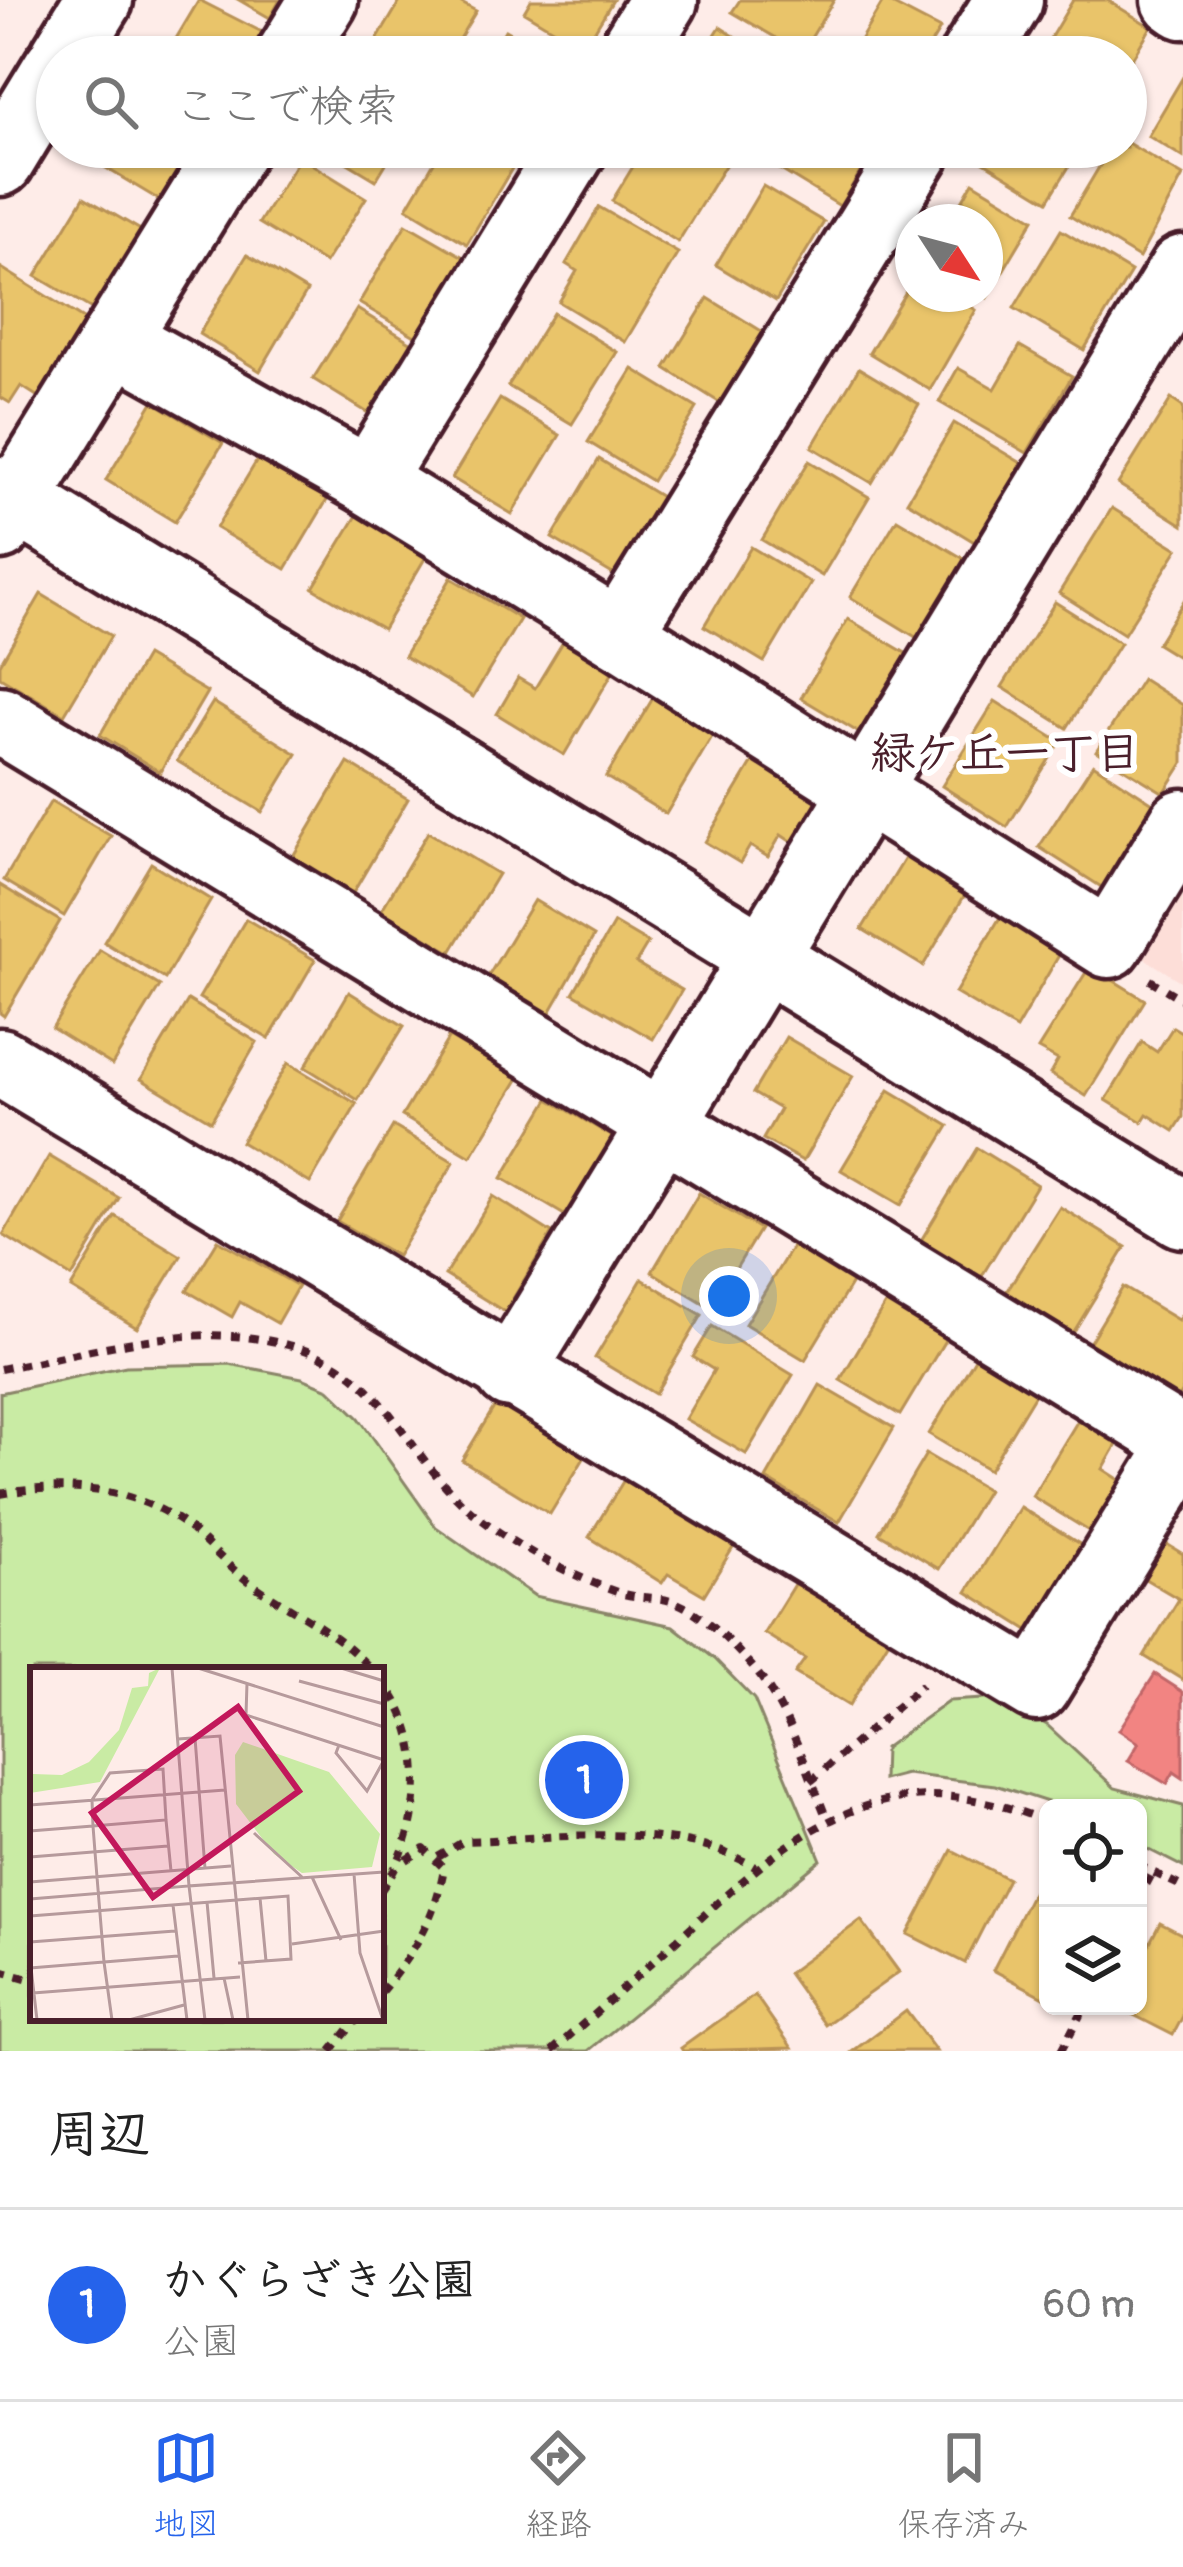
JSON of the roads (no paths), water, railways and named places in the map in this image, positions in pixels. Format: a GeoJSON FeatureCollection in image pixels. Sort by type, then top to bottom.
{"type":"FeatureCollection","features":[{"type":"Feature","properties":{"kind":"street"},"geometry":{"type":"LineString","coordinates":[[77,36],[98,0]]}},
{"type":"Feature","properties":{"kind":"street"},"geometry":{"type":"LineString","coordinates":[[302,36],[325,0]]}},
{"type":"Feature","properties":{"kind":"street"},"geometry":{"type":"LineString","coordinates":[[642,36],[664,0]]}},
{"type":"Feature","properties":{"kind":"street"},"geometry":{"type":"LineString","coordinates":[[987,36],[1009,0]]}},
{"type":"Feature","properties":{"kind":"street"},"geometry":{"type":"LineString","coordinates":[[0,162],[36,103]]}},
{"type":"Feature","properties":{"kind":"street"},"geometry":{"type":"LineString","coordinates":[[221,168],[5,505],[1183,1214]]}},
{"type":"Feature","properties":{"kind":"street"},"geometry":{"type":"LineString","coordinates":[[369,481],[561,168]]}},
{"type":"Feature","properties":{"kind":"street"},"geometry":{"type":"LineString","coordinates":[[619,634],[906,168]]}},
{"type":"Feature","properties":{"kind":"street"},"geometry":{"type":"LineString","coordinates":[[510,1374],[1183,269]]}},
{"type":"Feature","properties":{"kind":"street"},"geometry":{"type":"LineString","coordinates":[[115,339],[369,481],[1108,944],[1183,823]]}},
{"type":"Feature","properties":{"kind":"street"},"geometry":{"type":"LineString","coordinates":[[0,720],[1183,1445],[1036,1687],[510,1374],[0,1062]]}},
{"type":"Feature","properties":{"kind":"place","name":"かぐらざき公園"},"geometry":{"type":"Point","coordinates":[584,1780]}},
{"type":"Feature","properties":{"kind":"district","name":"緑ケ丘一丁目"},"geometry":{"type":"Point","coordinates":[1005,752]}}]}
